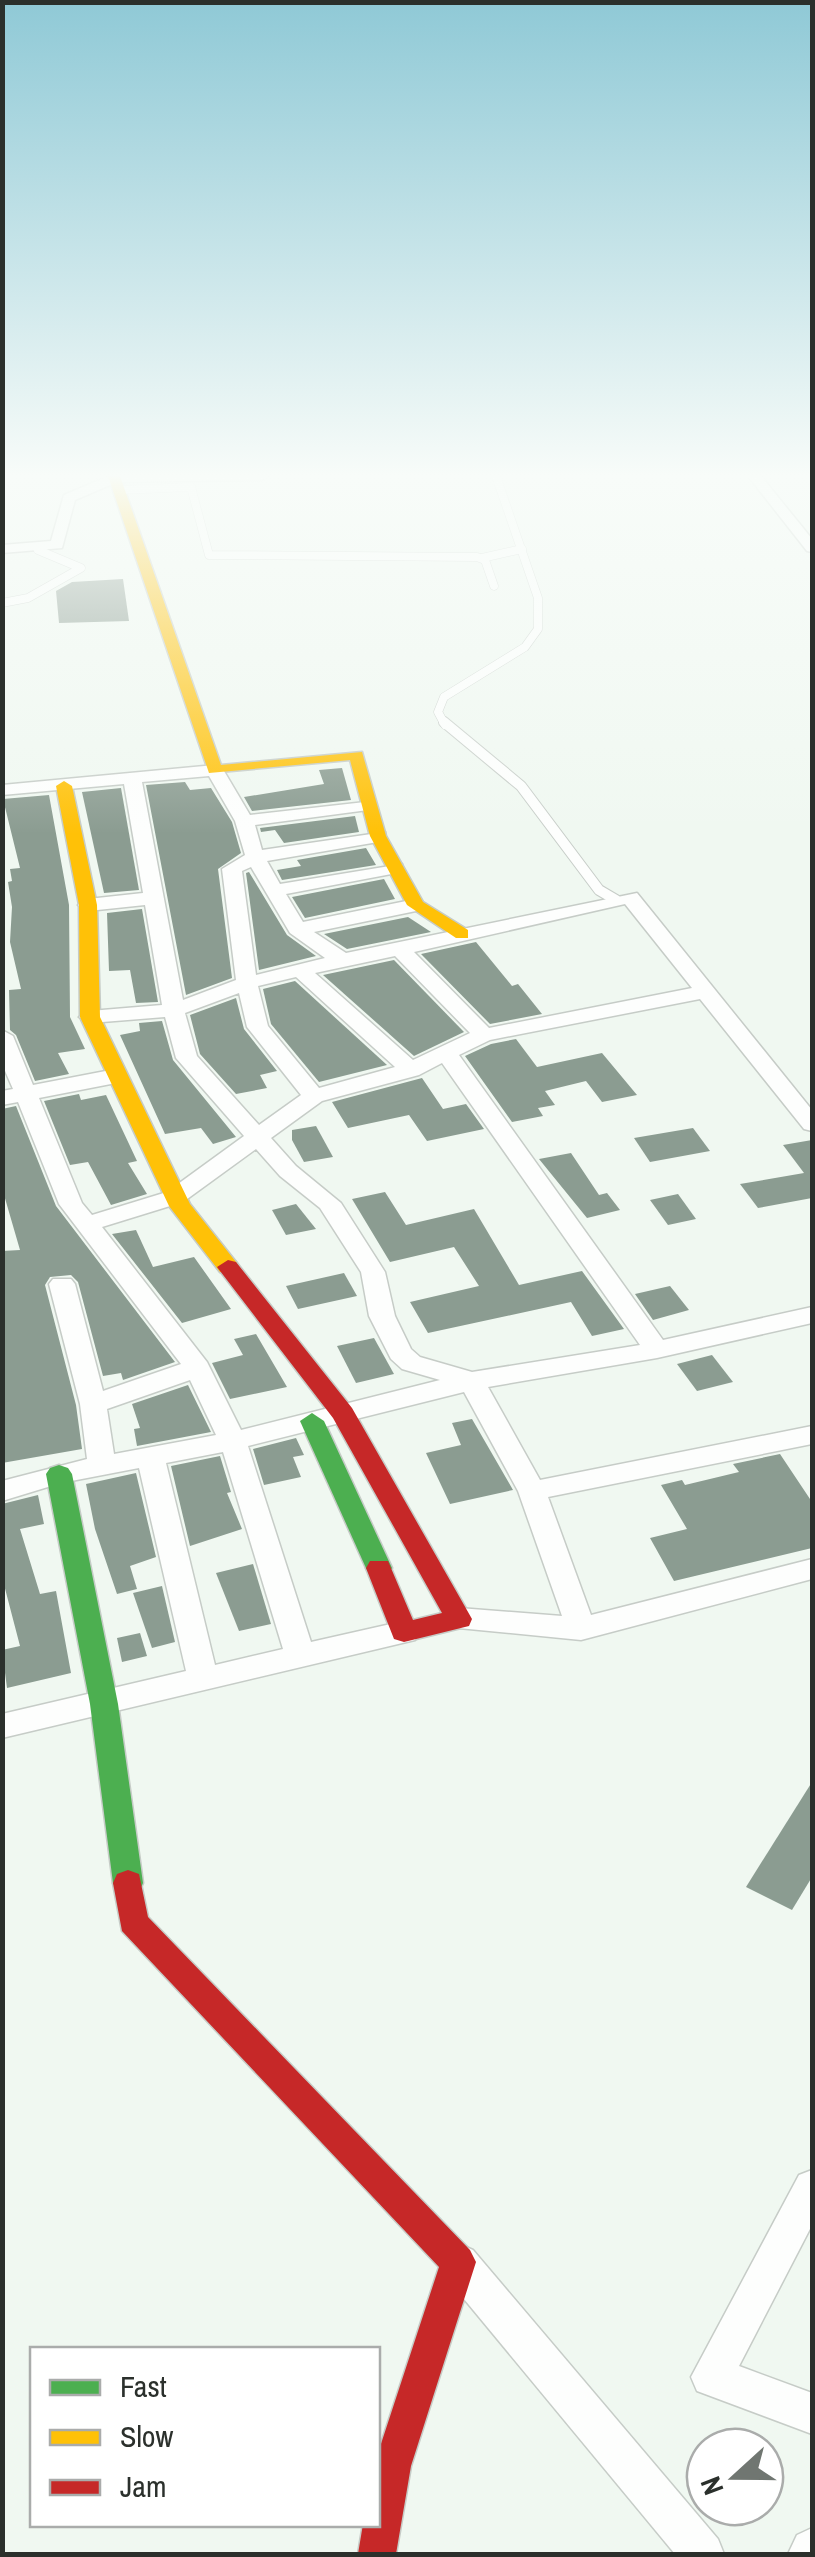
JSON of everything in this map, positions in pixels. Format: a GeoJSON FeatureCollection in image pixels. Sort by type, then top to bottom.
{"type":"FeatureCollection","features":[{"type":"Feature","properties":{"kind":"street"},"geometry":{"type":"LineString","coordinates":[[155,595],[215,770],[244,821],[255,857],[277,890],[271,919],[246,983],[258,1027],[314,1096]]}},
{"type":"Feature","properties":{"kind":"street"},"geometry":{"type":"LineString","coordinates":[[2,790],[356,755],[378,836],[416,905],[462,934]]}},
{"type":"Feature","properties":{"kind":"street"},"geometry":{"type":"LineString","coordinates":[[132,778],[174,1010],[188,1058],[254,1137],[294,1178],[329,1203],[373,1272],[382,1316],[404,1358],[472,1381],[532,1492],[581,1629]]}},
{"type":"Feature","properties":{"kind":"street"},"geometry":{"type":"LineString","coordinates":[[64,786],[88,905],[90,1017],[116,1076],[175,1196],[343,1414],[459,1619]]}},
{"type":"Feature","properties":{"kind":"street"},"geometry":{"type":"LineString","coordinates":[[244,821],[368,805]]}},
{"type":"Feature","properties":{"kind":"street"},"geometry":{"type":"LineString","coordinates":[[342,960],[271,919],[232,869],[255,857],[378,836]]}},
{"type":"Feature","properties":{"kind":"street"},"geometry":{"type":"LineString","coordinates":[[277,890],[395,868]]}},
{"type":"Feature","properties":{"kind":"street"},"geometry":{"type":"LineString","coordinates":[[88,905],[155,898]]}},
{"type":"Feature","properties":{"kind":"street"},"geometry":{"type":"LineString","coordinates":[[90,1017],[174,1010],[246,983],[630,898],[812,1124]]}},
{"type":"Feature","properties":{"kind":"street"},"geometry":{"type":"LineString","coordinates":[[271,919],[416,905]]}},
{"type":"Feature","properties":{"kind":"street"},"geometry":{"type":"LineString","coordinates":[[400,949],[484,1035]]}},
{"type":"Feature","properties":{"kind":"street"},"geometry":{"type":"LineString","coordinates":[[302,972],[411,1070]]}},
{"type":"Feature","properties":{"kind":"street"},"geometry":{"type":"LineString","coordinates":[[87,1224],[175,1196],[314,1096],[411,1070],[484,1035],[702,992]]}},
{"type":"Feature","properties":{"kind":"street"},"geometry":{"type":"LineString","coordinates":[[2,1036],[14,1096],[71,1204],[198,1368],[232,1441],[299,1654]]}},
{"type":"Feature","properties":{"kind":"street"},"geometry":{"type":"LineString","coordinates":[[446,1053],[657,1350]]}},
{"type":"Feature","properties":{"kind":"street"},"geometry":{"type":"LineString","coordinates":[[14,1096],[116,1076]]}},
{"type":"Feature","properties":{"kind":"street"},"geometry":{"type":"LineString","coordinates":[[62,1284],[93,1404],[102,1466]]}},
{"type":"Feature","properties":{"kind":"street"},"geometry":{"type":"LineString","coordinates":[[2,1491],[59,1474],[232,1441],[472,1381],[657,1350],[811,1317]]}},
{"type":"Feature","properties":{"kind":"street"},"geometry":{"type":"LineString","coordinates":[[93,1404],[198,1368]]}},
{"type":"Feature","properties":{"kind":"street"},"geometry":{"type":"LineString","coordinates":[[312,1421],[355,1508],[404,1632]]}},
{"type":"Feature","properties":{"kind":"street"},"geometry":{"type":"LineString","coordinates":[[532,1492],[812,1435]]}},
{"type":"Feature","properties":{"kind":"street"},"geometry":{"type":"LineString","coordinates":[[150,1456],[203,1679]]}},
{"type":"Feature","properties":{"kind":"street"},"geometry":{"type":"LineString","coordinates":[[59,1474],[104,1704],[133,1922],[458,2262],[703,2554]]}},
{"type":"Feature","properties":{"kind":"street"},"geometry":{"type":"LineString","coordinates":[[2,1726],[459,1619],[581,1629],[812,1569]]}},
{"type":"Feature","properties":{"kind":"street"},"geometry":{"type":"LineString","coordinates":[[812,2188],[711,2376],[812,2413]]}},
{"type":"Feature","properties":{"kind":"street"},"geometry":{"type":"LineString","coordinates":[[377,2554],[392,2466],[458,2262]]}},
{"type":"Feature","properties":{"kind":"lane"},"geometry":{"type":"LineString","coordinates":[[2,604],[33,595]]}},
{"type":"Feature","properties":{"kind":"lane"},"geometry":{"type":"LineString","coordinates":[[537,595],[534,638],[444,697],[438,712],[448,729],[521,786],[599,890],[616,900]]}},
{"type":"Feature","properties":{"kind":"building"},"geometry":{"type":"Polygon","coordinates":[[[56,595],[125,595],[129,621],[59,623],[56,595]]]}},
{"type":"Feature","properties":{"kind":"building"},"geometry":{"type":"Polygon","coordinates":[[[342,768],[351,800],[252,811],[244,797],[324,784],[319,770],[342,768]]]}},
{"type":"Feature","properties":{"kind":"building"},"geometry":{"type":"Polygon","coordinates":[[[185,782],[190,790],[211,788],[232,822],[241,853],[218,869],[232,978],[186,995],[146,785],[185,782]]]}},
{"type":"Feature","properties":{"kind":"building"},"geometry":{"type":"Polygon","coordinates":[[[121,788],[139,890],[104,893],[82,792],[121,788]]]}},
{"type":"Feature","properties":{"kind":"building"},"geometry":{"type":"Polygon","coordinates":[[[49,795],[69,905],[70,1017],[85,1049],[58,1053],[69,1074],[35,1081],[16,1035],[10,1030],[9,990],[21,989],[10,942],[12,907],[8,882],[12,881],[10,869],[20,868],[3,799],[49,795]]]}},
{"type":"Feature","properties":{"kind":"building"},"geometry":{"type":"Polygon","coordinates":[[[355,816],[359,832],[284,843],[275,830],[261,832],[260,828],[355,816]]]}},
{"type":"Feature","properties":{"kind":"building"},"geometry":{"type":"Polygon","coordinates":[[[366,848],[376,865],[282,880],[277,870],[301,866],[297,860],[366,848]]]}},
{"type":"Feature","properties":{"kind":"building"},"geometry":{"type":"Polygon","coordinates":[[[249,872],[287,935],[316,956],[259,970],[246,873],[249,872]]]}},
{"type":"Feature","properties":{"kind":"building"},"geometry":{"type":"Polygon","coordinates":[[[384,879],[395,899],[305,918],[292,897],[384,879]]]}},
{"type":"Feature","properties":{"kind":"building"},"geometry":{"type":"Polygon","coordinates":[[[142,909],[158,1002],[136,1003],[130,970],[109,971],[107,913],[142,909]]]}},
{"type":"Feature","properties":{"kind":"building"},"geometry":{"type":"Polygon","coordinates":[[[408,917],[431,932],[347,949],[324,934],[408,917]]]}},
{"type":"Feature","properties":{"kind":"building"},"geometry":{"type":"Polygon","coordinates":[[[476,942],[512,986],[518,984],[542,1014],[490,1024],[421,954],[476,942]]]}},
{"type":"Feature","properties":{"kind":"building"},"geometry":{"type":"Polygon","coordinates":[[[394,960],[464,1032],[414,1056],[323,975],[394,960]]]}},
{"type":"Feature","properties":{"kind":"building"},"geometry":{"type":"Polygon","coordinates":[[[295,981],[387,1065],[319,1082],[271,1024],[263,989],[295,981]]]}},
{"type":"Feature","properties":{"kind":"building"},"geometry":{"type":"Polygon","coordinates":[[[236,998],[244,1029],[277,1071],[260,1075],[267,1088],[236,1094],[200,1054],[190,1015],[236,998]]]}},
{"type":"Feature","properties":{"kind":"building"},"geometry":{"type":"Polygon","coordinates":[[[162,1021],[173,1060],[236,1137],[213,1144],[201,1128],[165,1134],[120,1035],[140,1031],[139,1023],[162,1021]]]}},
{"type":"Feature","properties":{"kind":"building"},"geometry":{"type":"Polygon","coordinates":[[[516,1039],[537,1067],[602,1053],[637,1095],[602,1102],[586,1081],[545,1091],[555,1105],[538,1108],[543,1116],[512,1122],[465,1056],[491,1044],[516,1039]]]}},
{"type":"Feature","properties":{"kind":"building"},"geometry":{"type":"Polygon","coordinates":[[[422,1078],[443,1109],[466,1104],[484,1129],[427,1141],[409,1115],[348,1128],[332,1102],[422,1078]]]}},
{"type":"Feature","properties":{"kind":"building"},"geometry":{"type":"Polygon","coordinates":[[[79,1094],[81,1100],[106,1095],[137,1161],[128,1163],[147,1194],[111,1205],[88,1162],[70,1165],[44,1101],[79,1094]]]}},
{"type":"Feature","properties":{"kind":"building"},"geometry":{"type":"Polygon","coordinates":[[[16,1106],[56,1206],[175,1362],[123,1380],[121,1373],[103,1376],[78,1282],[71,1275],[50,1277],[45,1285],[76,1405],[82,1449],[2,1463],[2,1251],[20,1250],[2,1188],[2,1109],[16,1106]]]}},
{"type":"Feature","properties":{"kind":"building"},"geometry":{"type":"Polygon","coordinates":[[[316,1126],[333,1157],[304,1162],[292,1140],[292,1130],[316,1126]]]}},
{"type":"Feature","properties":{"kind":"building"},"geometry":{"type":"Polygon","coordinates":[[[693,1128],[710,1151],[650,1162],[634,1138],[693,1128]]]}},
{"type":"Feature","properties":{"kind":"building"},"geometry":{"type":"Polygon","coordinates":[[[812,1140],[812,1198],[758,1208],[740,1184],[804,1173],[783,1145],[812,1140]]]}},
{"type":"Feature","properties":{"kind":"building"},"geometry":{"type":"Polygon","coordinates":[[[571,1153],[599,1195],[607,1193],[620,1210],[587,1218],[539,1159],[571,1153]]]}},
{"type":"Feature","properties":{"kind":"building"},"geometry":{"type":"Polygon","coordinates":[[[385,1192],[406,1225],[474,1209],[519,1285],[582,1271],[624,1329],[592,1336],[571,1302],[428,1333],[410,1302],[479,1286],[454,1247],[390,1262],[352,1199],[385,1192]]]}},
{"type":"Feature","properties":{"kind":"building"},"geometry":{"type":"Polygon","coordinates":[[[678,1194],[696,1219],[668,1225],[650,1200],[678,1194]]]}},
{"type":"Feature","properties":{"kind":"building"},"geometry":{"type":"Polygon","coordinates":[[[296,1204],[316,1229],[286,1235],[272,1210],[296,1204]]]}},
{"type":"Feature","properties":{"kind":"building"},"geometry":{"type":"Polygon","coordinates":[[[136,1230],[153,1267],[194,1257],[231,1309],[182,1323],[112,1234],[136,1230]]]}},
{"type":"Feature","properties":{"kind":"building"},"geometry":{"type":"Polygon","coordinates":[[[344,1273],[357,1296],[298,1309],[286,1286],[344,1273]]]}},
{"type":"Feature","properties":{"kind":"building"},"geometry":{"type":"Polygon","coordinates":[[[670,1286],[689,1310],[653,1320],[635,1294],[670,1286]]]}},
{"type":"Feature","properties":{"kind":"building"},"geometry":{"type":"Polygon","coordinates":[[[256,1334],[287,1387],[230,1399],[212,1363],[243,1355],[234,1339],[256,1334]]]}},
{"type":"Feature","properties":{"kind":"building"},"geometry":{"type":"Polygon","coordinates":[[[374,1338],[394,1374],[356,1383],[337,1346],[374,1338]]]}},
{"type":"Feature","properties":{"kind":"building"},"geometry":{"type":"Polygon","coordinates":[[[712,1355],[733,1382],[697,1391],[677,1364],[712,1355]]]}},
{"type":"Feature","properties":{"kind":"building"},"geometry":{"type":"Polygon","coordinates":[[[188,1385],[211,1432],[137,1446],[134,1429],[140,1428],[132,1404],[188,1385]]]}},
{"type":"Feature","properties":{"kind":"building"},"geometry":{"type":"Polygon","coordinates":[[[472,1419],[513,1490],[450,1504],[426,1453],[461,1445],[452,1423],[472,1419]]]}},
{"type":"Feature","properties":{"kind":"building"},"geometry":{"type":"Polygon","coordinates":[[[296,1438],[304,1455],[293,1457],[301,1477],[264,1485],[253,1449],[296,1438]]]}},
{"type":"Feature","properties":{"kind":"building"},"geometry":{"type":"Polygon","coordinates":[[[780,1454],[812,1502],[812,1548],[674,1581],[650,1538],[687,1529],[661,1485],[682,1480],[685,1485],[739,1472],[733,1464],[780,1454]]]}},
{"type":"Feature","properties":{"kind":"building"},"geometry":{"type":"Polygon","coordinates":[[[220,1456],[231,1492],[227,1493],[242,1529],[190,1546],[171,1466],[220,1456]]]}},
{"type":"Feature","properties":{"kind":"building"},"geometry":{"type":"Polygon","coordinates":[[[136,1473],[156,1557],[130,1566],[137,1589],[117,1594],[95,1529],[86,1484],[136,1473]]]}},
{"type":"Feature","properties":{"kind":"building"},"geometry":{"type":"Polygon","coordinates":[[[38,1495],[44,1524],[20,1529],[40,1594],[56,1591],[71,1673],[7,1688],[2,1650],[20,1646],[2,1577],[2,1504],[38,1495]]]}},
{"type":"Feature","properties":{"kind":"building"},"geometry":{"type":"Polygon","coordinates":[[[253,1564],[271,1624],[239,1631],[216,1573],[253,1564]]]}},
{"type":"Feature","properties":{"kind":"building"},"geometry":{"type":"Polygon","coordinates":[[[162,1586],[175,1642],[152,1648],[133,1593],[162,1586]]]}},
{"type":"Feature","properties":{"kind":"building"},"geometry":{"type":"Polygon","coordinates":[[[140,1633],[147,1656],[122,1662],[117,1638],[140,1633]]]}},
{"type":"Feature","properties":{"kind":"building"},"geometry":{"type":"Polygon","coordinates":[[[812,1782],[812,1877],[792,1910],[746,1887],[812,1782]]]}},
{"type":"Feature","properties":{"kind":"traffic: fast"},"geometry":{"type":"LineString","coordinates":[[312,1421],[379,1568]]}},
{"type":"Feature","properties":{"kind":"traffic: fast"},"geometry":{"type":"LineString","coordinates":[[59,1474],[104,1704],[128,1883]]}},
{"type":"Feature","properties":{"kind":"traffic: slow"},"geometry":{"type":"LineString","coordinates":[[155,595],[215,770],[356,755],[378,836],[416,905],[462,934]]}},
{"type":"Feature","properties":{"kind":"traffic: slow"},"geometry":{"type":"LineString","coordinates":[[64,786],[88,905],[90,1017],[180,1206],[228,1267]]}},
{"type":"Feature","properties":{"kind":"traffic: jam"},"geometry":{"type":"LineString","coordinates":[[228,1267],[343,1414],[459,1619],[404,1632],[379,1568]]}},
{"type":"Feature","properties":{"kind":"traffic: jam"},"geometry":{"type":"LineString","coordinates":[[128,1883],[133,1922],[458,2262],[392,2466],[377,2554]]}}]}
